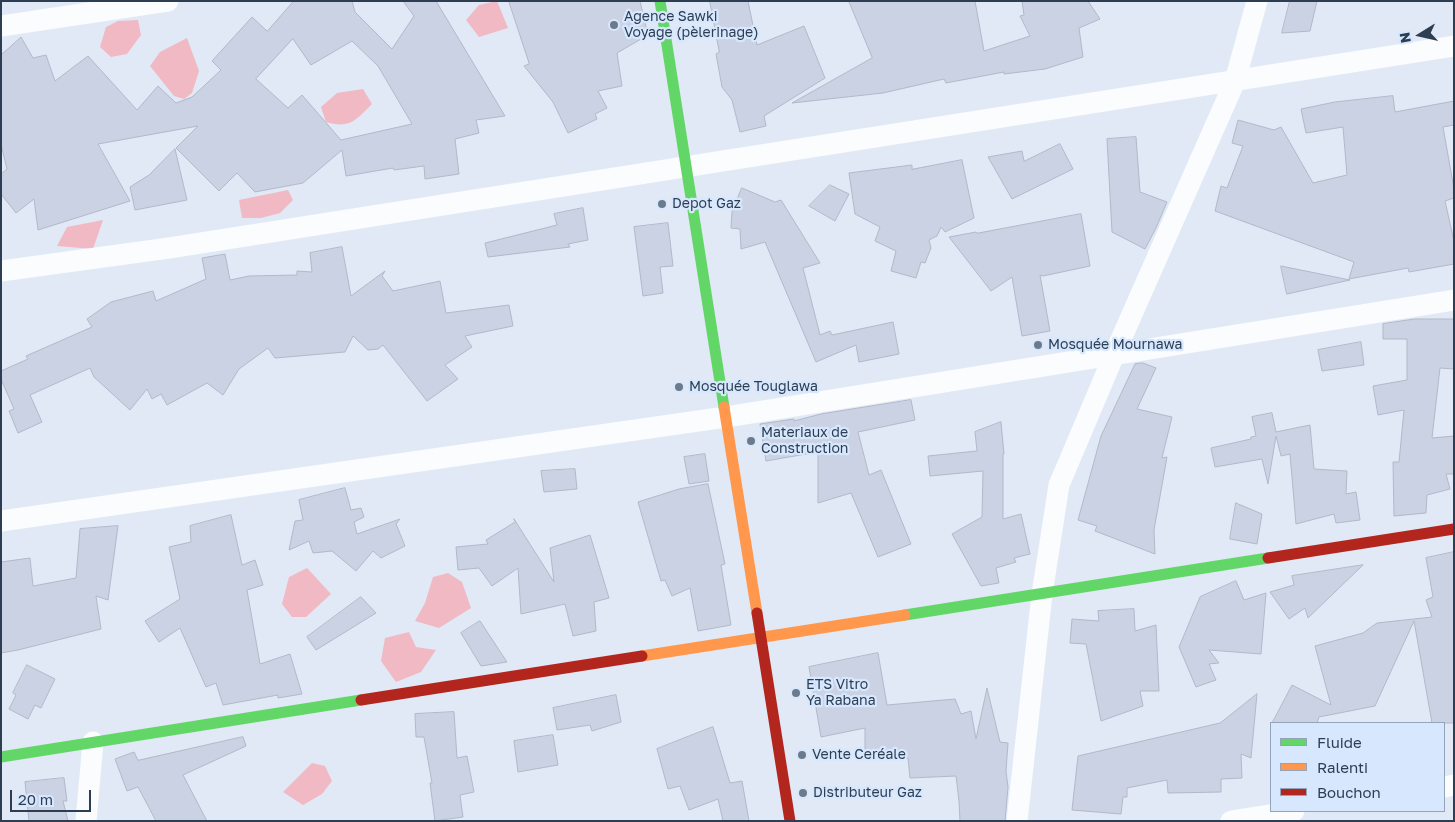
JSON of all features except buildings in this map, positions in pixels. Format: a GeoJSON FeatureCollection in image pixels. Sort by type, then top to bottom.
{"type":"FeatureCollection","features":[{"type":"Feature","properties":{"kind":"street"},"geometry":{"type":"LineString","coordinates":[[1,26],[168,1]]}},
{"type":"Feature","properties":{"kind":"street"},"geometry":{"type":"LineString","coordinates":[[660,1],[790,821]]}},
{"type":"Feature","properties":{"kind":"street"},"geometry":{"type":"LineString","coordinates":[[1017,821],[1042,594],[1059,486],[1114,355],[1235,81],[1257,1]]}},
{"type":"Feature","properties":{"kind":"street"},"geometry":{"type":"LineString","coordinates":[[1,271],[169,248],[1454,46]]}},
{"type":"Feature","properties":{"kind":"street"},"geometry":{"type":"LineString","coordinates":[[1,521],[726,418],[1454,300]]}},
{"type":"Feature","properties":{"kind":"street"},"geometry":{"type":"LineString","coordinates":[[1,757],[1454,529]]}},
{"type":"Feature","properties":{"kind":"street"},"geometry":{"type":"LineString","coordinates":[[86,821],[93,742]]}},
{"type":"Feature","properties":{"kind":"street"},"geometry":{"type":"LineString","coordinates":[[1231,821],[1288,812]]}},
{"type":"Feature","properties":{"kind":"shaded area"},"geometry":{"type":"Polygon","coordinates":[[[497,1],[508,28],[479,37],[466,20],[479,5],[497,1]]]}},
{"type":"Feature","properties":{"kind":"shaded area"},"geometry":{"type":"Polygon","coordinates":[[[138,20],[141,35],[127,54],[111,57],[100,47],[106,27],[118,21],[138,20]]]}},
{"type":"Feature","properties":{"kind":"shaded area"},"geometry":{"type":"Polygon","coordinates":[[[187,38],[199,71],[192,93],[184,99],[174,96],[150,66],[160,52],[187,38]]]}},
{"type":"Feature","properties":{"kind":"shaded area"},"geometry":{"type":"Polygon","coordinates":[[[363,89],[372,104],[357,119],[347,124],[326,122],[321,107],[337,93],[363,89]]]}},
{"type":"Feature","properties":{"kind":"shaded area"},"geometry":{"type":"Polygon","coordinates":[[[288,190],[293,200],[280,213],[261,218],[242,218],[239,200],[288,190]]]}},
{"type":"Feature","properties":{"kind":"shaded area"},"geometry":{"type":"Polygon","coordinates":[[[103,220],[93,249],[57,246],[67,227],[103,220]]]}},
{"type":"Feature","properties":{"kind":"shaded area"},"geometry":{"type":"Polygon","coordinates":[[[307,568],[331,594],[306,617],[292,617],[282,604],[289,577],[307,568]]]}},
{"type":"Feature","properties":{"kind":"shaded area"},"geometry":{"type":"Polygon","coordinates":[[[448,573],[462,582],[471,608],[439,628],[415,621],[425,603],[433,577],[448,573]]]}},
{"type":"Feature","properties":{"kind":"shaded area"},"geometry":{"type":"Polygon","coordinates":[[[409,632],[416,647],[436,650],[421,672],[396,682],[381,661],[385,638],[409,632]]]}},
{"type":"Feature","properties":{"kind":"shaded area"},"geometry":{"type":"Polygon","coordinates":[[[312,763],[325,766],[332,781],[322,794],[303,805],[283,792],[312,763]]]}},
{"type":"Feature","properties":{"kind":"traffic: fast"},"geometry":{"type":"LineString","coordinates":[[660,1],[724,407]]}},
{"type":"Feature","properties":{"kind":"traffic: fast"},"geometry":{"type":"LineString","coordinates":[[905,615],[1268,558]]}},
{"type":"Feature","properties":{"kind":"traffic: fast"},"geometry":{"type":"LineString","coordinates":[[1,757],[361,700]]}},
{"type":"Feature","properties":{"kind":"traffic: slow"},"geometry":{"type":"LineString","coordinates":[[724,407],[757,613]]}},
{"type":"Feature","properties":{"kind":"traffic: slow"},"geometry":{"type":"LineString","coordinates":[[642,656],[905,615]]}},
{"type":"Feature","properties":{"kind":"traffic: jam"},"geometry":{"type":"LineString","coordinates":[[1268,558],[1454,529]]}},
{"type":"Feature","properties":{"kind":"traffic: jam"},"geometry":{"type":"LineString","coordinates":[[757,613],[790,821]]}},
{"type":"Feature","properties":{"kind":"traffic: jam"},"geometry":{"type":"LineString","coordinates":[[361,700],[642,656]]}},
{"type":"Feature","properties":{"kind":"place","name":"Agence Sawki Voyage (pèlerinage)"},"geometry":{"type":"Point","coordinates":[614,25]}},
{"type":"Feature","properties":{"kind":"place","name":"Depot Gaz"},"geometry":{"type":"Point","coordinates":[662,204]}},
{"type":"Feature","properties":{"kind":"place","name":"Mosquée Mournawa"},"geometry":{"type":"Point","coordinates":[1038,345]}},
{"type":"Feature","properties":{"kind":"place","name":"Mosquée Touglawa"},"geometry":{"type":"Point","coordinates":[679,387]}},
{"type":"Feature","properties":{"kind":"place","name":"Materiaux de Construction"},"geometry":{"type":"Point","coordinates":[751,441]}},
{"type":"Feature","properties":{"kind":"place","name":"ETS Vitro Ya Rabana"},"geometry":{"type":"Point","coordinates":[796,693]}},
{"type":"Feature","properties":{"kind":"place","name":"Vente Ceréale"},"geometry":{"type":"Point","coordinates":[802,755]}},
{"type":"Feature","properties":{"kind":"place","name":"Distributeur Gaz"},"geometry":{"type":"Point","coordinates":[803,793]}}]}
